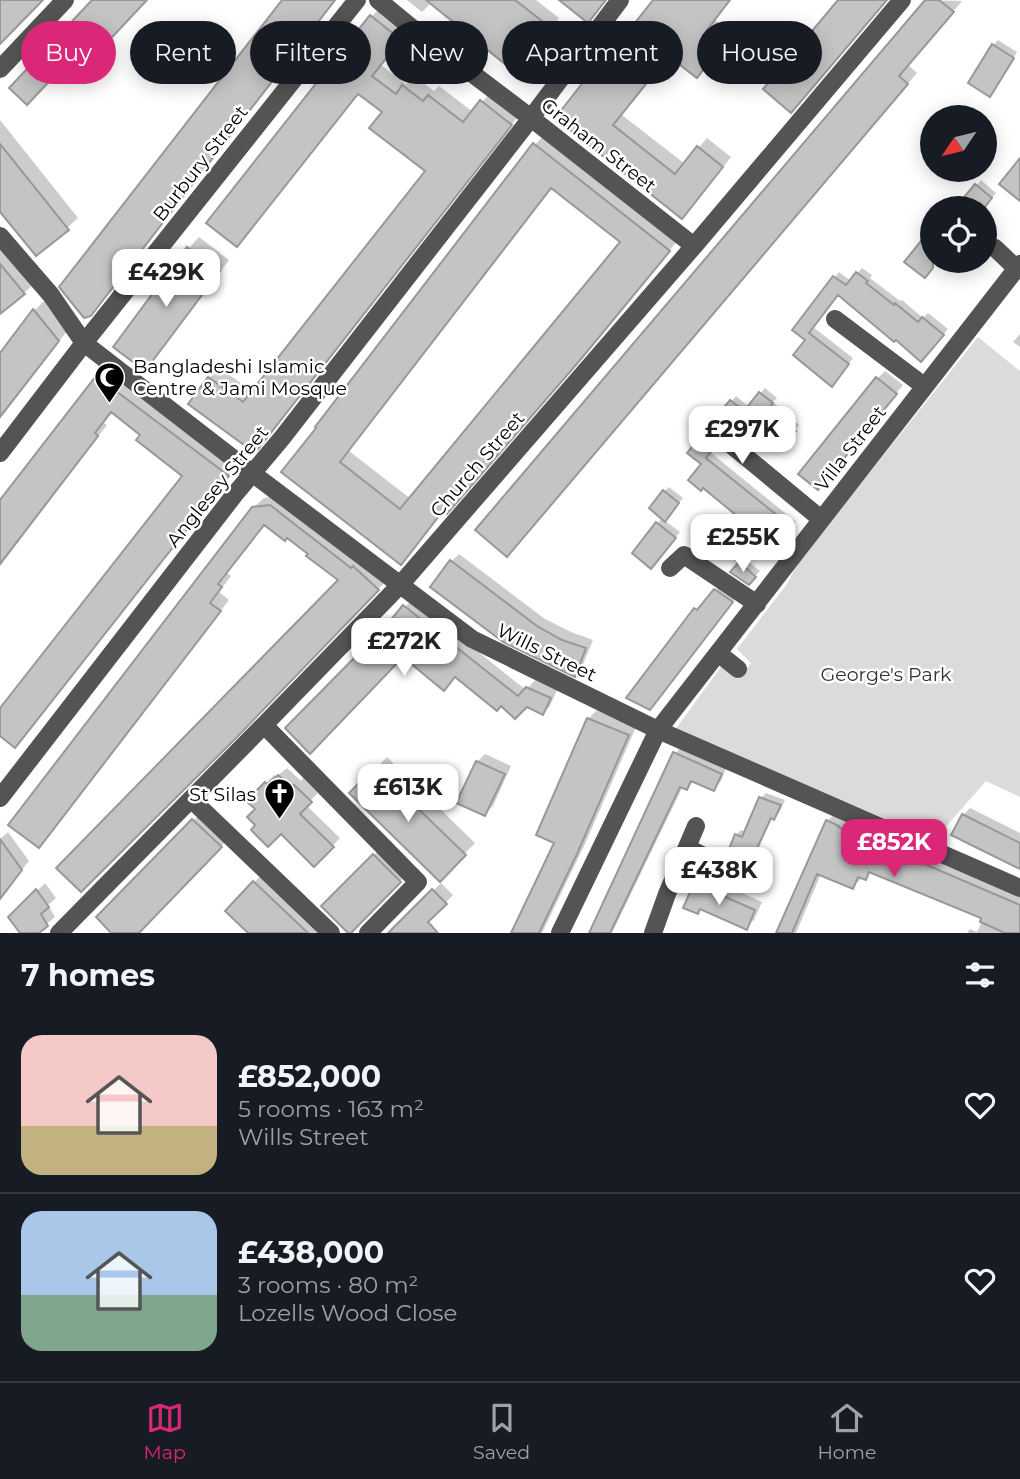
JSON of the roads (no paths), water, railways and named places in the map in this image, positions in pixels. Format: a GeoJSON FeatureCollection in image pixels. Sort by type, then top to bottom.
{"type":"FeatureCollection","features":[{"type":"Feature","properties":{"kind":"street"},"geometry":{"type":"LineString","coordinates":[[0,69],[65,0]]}},
{"type":"Feature","properties":{"kind":"street","name":"Burbury Street"},"geometry":{"type":"LineString","coordinates":[[0,453],[84,343],[357,0]]}},
{"type":"Feature","properties":{"kind":"street","name":"Graham Street"},"geometry":{"type":"LineString","coordinates":[[378,0],[694,246]]}},
{"type":"Feature","properties":{"kind":"street","name":"Anglesey Street"},"geometry":{"type":"LineString","coordinates":[[0,799],[620,0]]}},
{"type":"Feature","properties":{"kind":"street","name":"Church Street"},"geometry":{"type":"LineString","coordinates":[[58,933],[400,585],[694,246],[902,0]]}},
{"type":"Feature","properties":{"kind":"street","name":"Wills Street"},"geometry":{"type":"LineString","coordinates":[[0,236],[51,295],[84,343],[472,639],[658,730],[1020,888]]}},
{"type":"Feature","properties":{"kind":"street","name":"Villa Street"},"geometry":{"type":"LineString","coordinates":[[560,933],[658,730],[1018,266],[997,250]]}},
{"type":"Feature","properties":{"kind":"street"},"geometry":{"type":"LineString","coordinates":[[835,319],[925,386]]}},
{"type":"Feature","properties":{"kind":"street"},"geometry":{"type":"LineString","coordinates":[[729,443],[821,519]]}},
{"type":"Feature","properties":{"kind":"street"},"geometry":{"type":"LineString","coordinates":[[670,568],[684,555],[757,604]]}},
{"type":"Feature","properties":{"kind":"street"},"geometry":{"type":"LineString","coordinates":[[718,653],[738,669]]}},
{"type":"Feature","properties":{"kind":"street"},"geometry":{"type":"LineString","coordinates":[[264,725],[418,882],[368,933]]}},
{"type":"Feature","properties":{"kind":"street"},"geometry":{"type":"LineString","coordinates":[[191,799],[331,933]]}},
{"type":"Feature","properties":{"kind":"street"},"geometry":{"type":"LineString","coordinates":[[653,933],[696,826]]}},
{"type":"Feature","properties":{"kind":"street"},"geometry":{"type":"LineString","coordinates":[[688,848],[757,883]]}},
{"type":"Feature","properties":{"kind":"place","name":"Bangladeshi Islamic Centre & Jami Mosque"},"geometry":{"type":"Point","coordinates":[110,404]}},
{"type":"Feature","properties":{"kind":"place","name":"St Silas"},"geometry":{"type":"Point","coordinates":[279,821]}},
{"type":"Feature","properties":{"kind":"park label","name":"George's Park"},"geometry":{"type":"Point","coordinates":[886,674]}}]}
